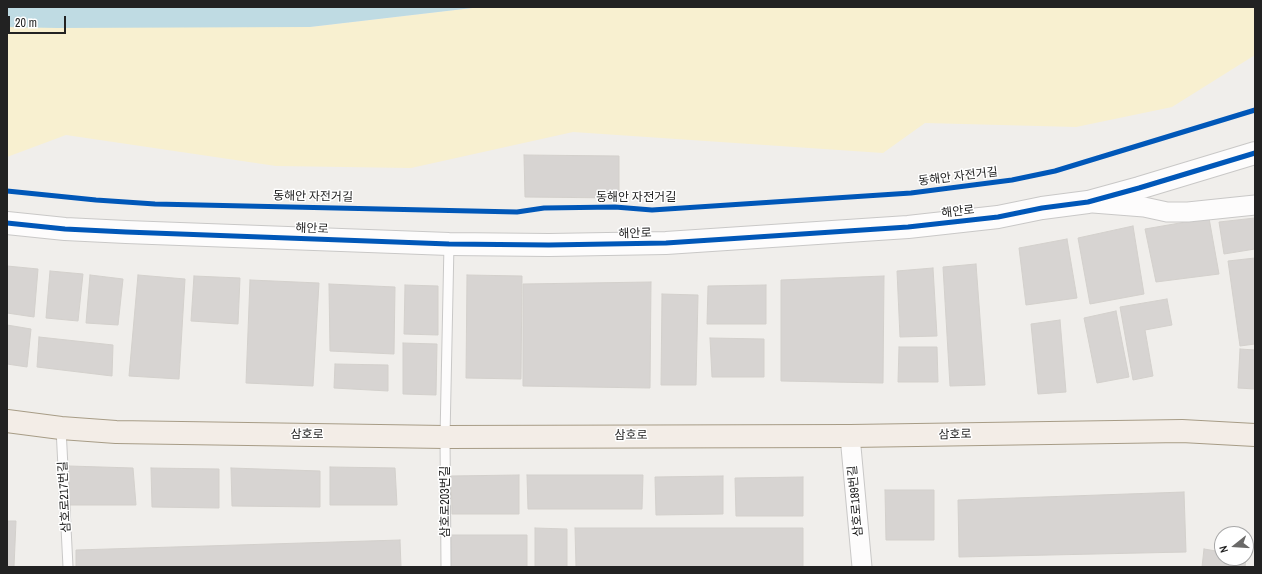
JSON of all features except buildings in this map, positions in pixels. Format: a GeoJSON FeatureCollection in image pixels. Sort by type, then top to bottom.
{"type":"FeatureCollection","features":[{"type":"Feature","properties":{"kind":"main road","name":"삼호로"},"geometry":{"type":"LineString","coordinates":[[7,421],[61,428],[132,432],[445,437],[850,436],[1182,431],[1255,435]]}},
{"type":"Feature","properties":{"kind":"street","name":"해안로"},"geometry":{"type":"LineString","coordinates":[[7,222],[65,229],[449,244],[607,244],[735,239],[958,223],[1088,202],[1255,153]]}},
{"type":"Feature","properties":{"kind":"street"},"geometry":{"type":"LineString","coordinates":[[1088,202],[1144,207],[1167,212],[1188,212],[1255,205]]}},
{"type":"Feature","properties":{"kind":"street","name":"삼호로189번길"},"geometry":{"type":"LineString","coordinates":[[850,436],[862,567]]}},
{"type":"Feature","properties":{"kind":"lane","name":"삼호로203번길"},"geometry":{"type":"LineString","coordinates":[[446,567],[445,437],[449,244]]}},
{"type":"Feature","properties":{"kind":"lane","name":"삼호로217번길"},"geometry":{"type":"LineString","coordinates":[[61,428],[68,567]]}},
{"type":"Feature","properties":{"kind":"sand"},"geometry":{"type":"Polygon","coordinates":[[[481,7],[1255,7],[1255,55],[1172,107],[1076,127],[925,123],[883,153],[573,132],[411,168],[276,166],[66,135],[7,157],[7,27],[310,27],[481,7]]]}},
{"type":"Feature","properties":{"kind":"water"},"geometry":{"type":"Polygon","coordinates":[[[7,7],[481,7],[310,27],[57,28],[7,27],[7,7]]]}},
{"type":"Feature","properties":{"kind":"cycle path","name":"동해안 자전거길"},"geometry":{"type":"LineString","coordinates":[[7,191],[155,204],[517,212],[544,208],[615,207],[652,210],[911,193],[1012,180],[1055,171],[1255,110]]}},
{"type":"Feature","properties":{"kind":"cycle path"},"geometry":{"type":"LineString","coordinates":[[7,223],[65,229],[126,232],[449,244],[549,245],[666,243],[908,227],[998,217],[1042,208],[1088,202],[1255,153]]}}]}
